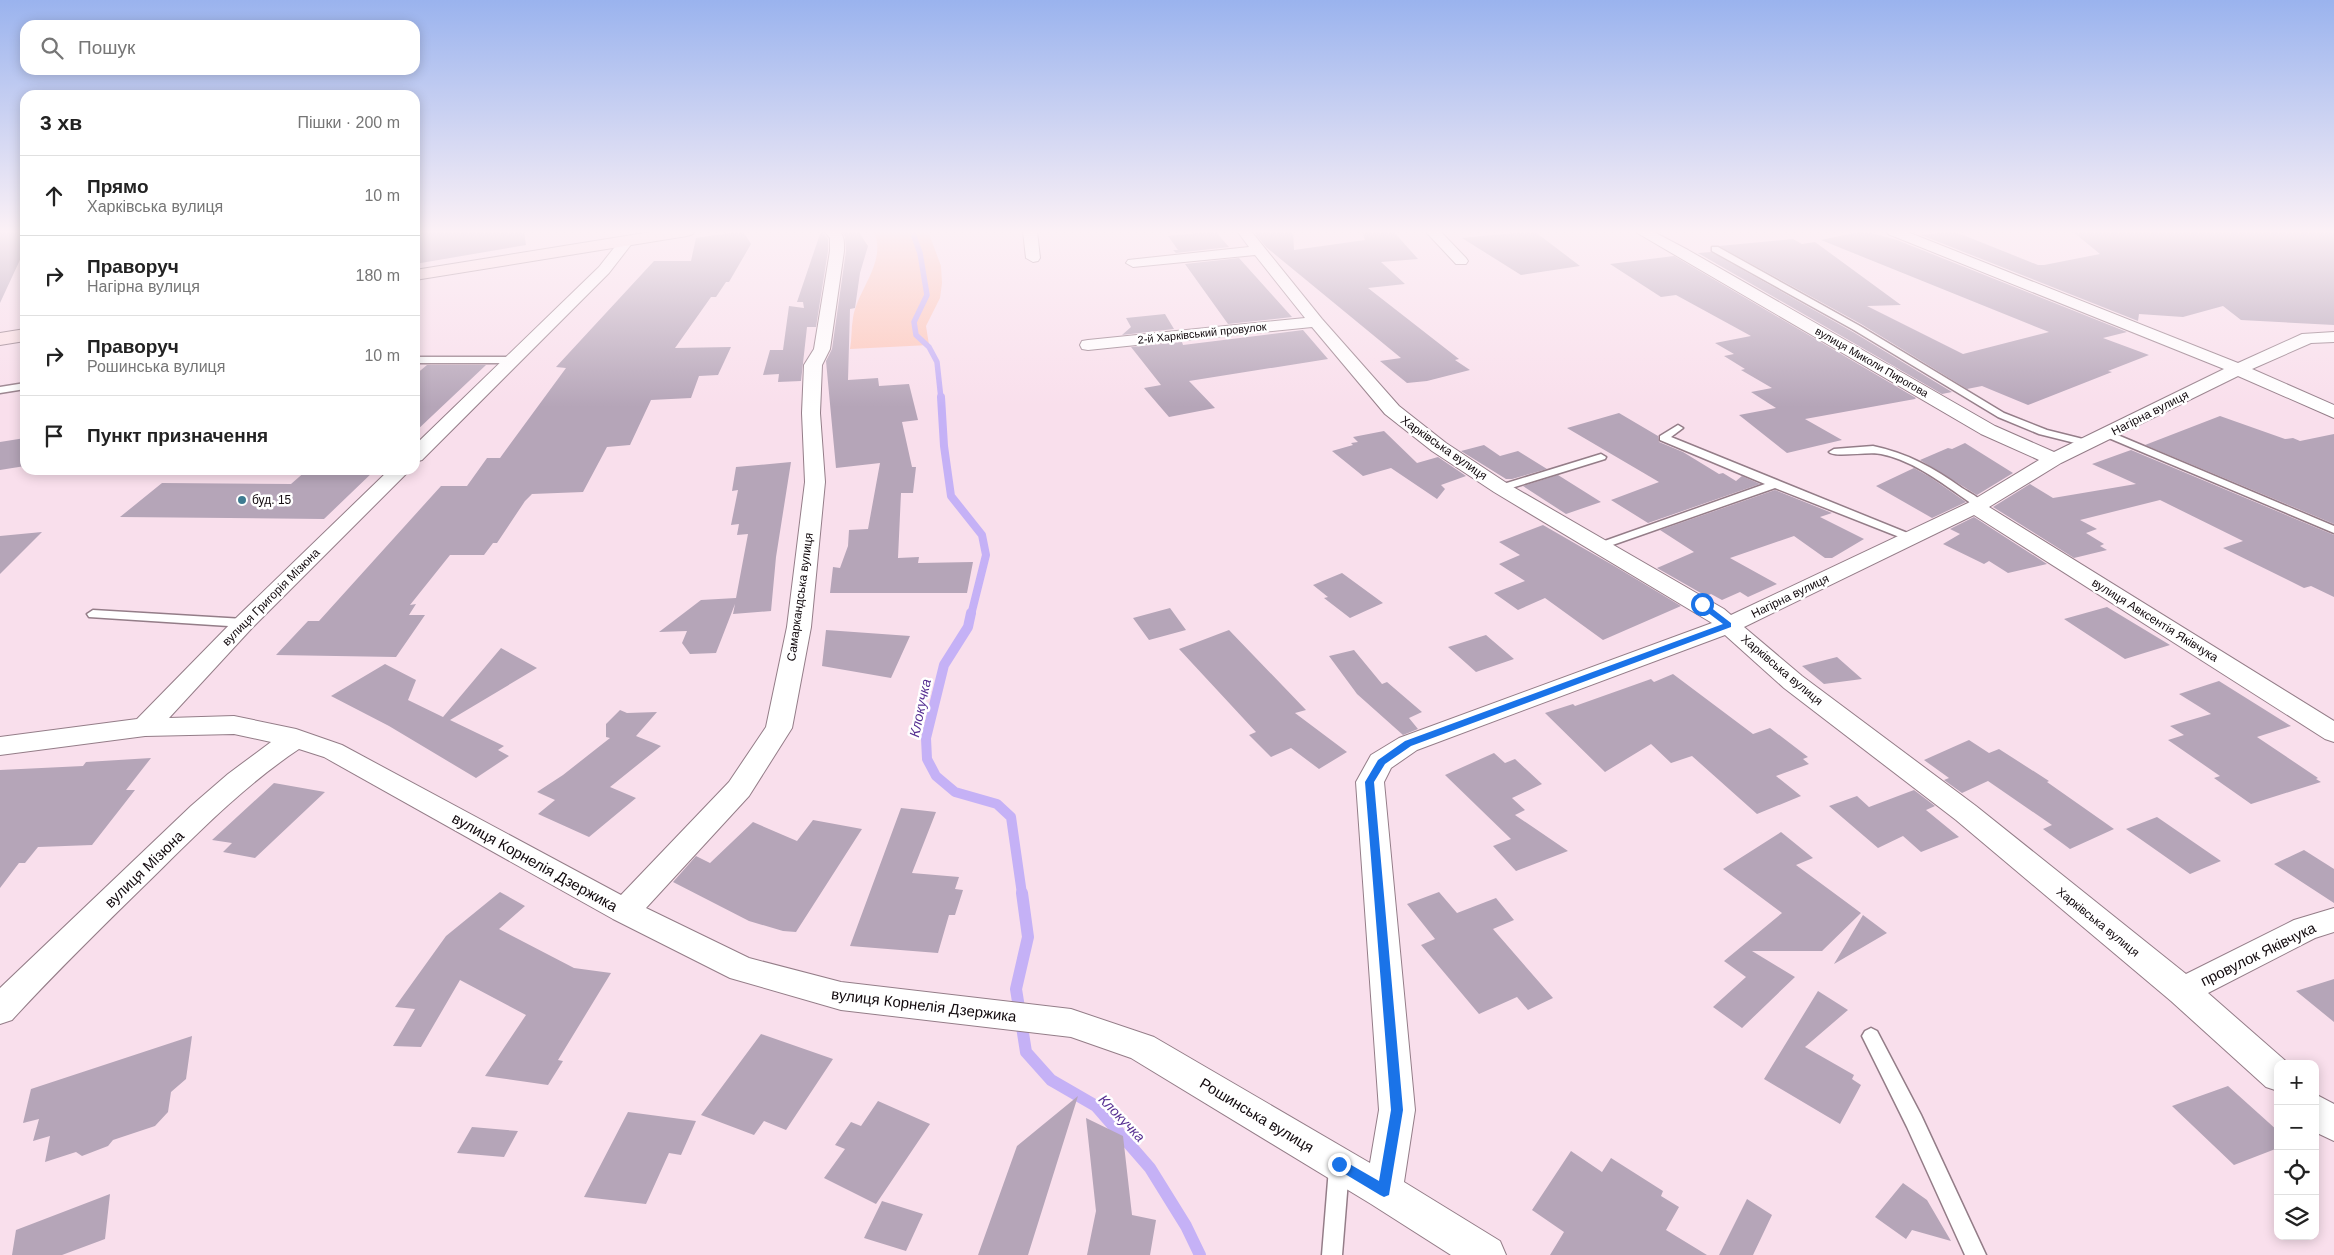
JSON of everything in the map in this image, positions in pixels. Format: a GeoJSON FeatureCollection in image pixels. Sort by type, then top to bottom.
{"type":"FeatureCollection","features":[{"type":"Feature","properties":{"kind":"street"},"geometry":{"type":"LineString","coordinates":[[420,451],[584,290]]}},
{"type":"Feature","properties":{"kind":"street","name":"Самаркандська вулиця"},"geometry":{"type":"LineString","coordinates":[[624,911],[739,789],[779,728],[799,627],[815,482],[812,413],[813,365],[822,349],[831,290]]}},
{"type":"Feature","properties":{"kind":"street","name":"Харківська вулиця"},"geometry":{"type":"LineString","coordinates":[[1290,290],[1392,410],[1439,447],[1501,488],[1702,604],[1729,625],[1793,682],[1966,813],[2183,991],[2274,1072]]}},
{"type":"Feature","properties":{"kind":"street","name":"вулиця Миколи Пирогова"},"geometry":{"type":"LineString","coordinates":[[1747,290],[1988,430],[2054,459]]}},
{"type":"Feature","properties":{"kind":"street"},"geometry":{"type":"LineString","coordinates":[[2039,290],[2238,369],[2334,412]]}},
{"type":"Feature","properties":{"kind":"street","name":"2-й Харківський провулок"},"geometry":{"type":"LineString","coordinates":[[1088,345],[1316,322]]}},
{"type":"Feature","properties":{"kind":"street"},"geometry":{"type":"LineString","coordinates":[[0,339],[20,336]]}},
{"type":"Feature","properties":{"kind":"street","name":"Нагірна вулиця"},"geometry":{"type":"LineString","coordinates":[[1384,1190],[1397,1110],[1370,782],[1381,762],[1408,744],[1729,625],[1977,505],[2054,459],[2238,369],[2308,338],[2334,337]]}},
{"type":"Feature","properties":{"kind":"street","name":"вулиця Григорія Мізюна"},"geometry":{"type":"LineString","coordinates":[[146,727],[244,623],[395,475]]}},
{"type":"Feature","properties":{"kind":"street","name":"вулиця Авксентія Яківчука"},"geometry":{"type":"LineString","coordinates":[[1977,505],[2334,733]]}},
{"type":"Feature","properties":{"kind":"street","name":"вулиця Корнелія Дзержика"},"geometry":{"type":"LineString","coordinates":[[0,746],[146,727],[234,725],[296,738],[333,751],[624,911],[741,969],[841,996],[1071,1023]]}},
{"type":"Feature","properties":{"kind":"street","name":"вулиця Мізюна"},"geometry":{"type":"LineString","coordinates":[[0,1010],[30,978],[204,810],[276,750],[296,738]]}},
{"type":"Feature","properties":{"kind":"street","name":"провулок Яківчука"},"geometry":{"type":"LineString","coordinates":[[2183,991],[2305,929],[2334,920]]}},
{"type":"Feature","properties":{"kind":"street","name":"Рошинська вулиця"},"geometry":{"type":"LineString","coordinates":[[1071,1023],[1142,1047],[1384,1190],[1486,1255]]}},
{"type":"Feature","properties":{"kind":"street"},"geometry":{"type":"LineString","coordinates":[[2319,1113],[2334,1125]]}},
{"type":"Feature","properties":{"kind":"lane"},"geometry":{"type":"LineString","coordinates":[[1788,290],[1881,341],[2002,415],[2043,432],[2087,443]]}},
{"type":"Feature","properties":{"kind":"lane"},"geometry":{"type":"LineString","coordinates":[[420,360],[513,360]]}},
{"type":"Feature","properties":{"kind":"lane"},"geometry":{"type":"LineString","coordinates":[[0,390],[20,387]]}},
{"type":"Feature","properties":{"kind":"lane"},"geometry":{"type":"LineString","coordinates":[[1678,428],[1664,438],[1911,538]]}},
{"type":"Feature","properties":{"kind":"lane"},"geometry":{"type":"LineString","coordinates":[[2108,434],[2334,530]]}},
{"type":"Feature","properties":{"kind":"lane"},"geometry":{"type":"LineString","coordinates":[[1834,452],[1860,449],[1890,454],[1912,462],[1977,505]]}},
{"type":"Feature","properties":{"kind":"lane"},"geometry":{"type":"LineString","coordinates":[[1501,488],[1602,457]]}},
{"type":"Feature","properties":{"kind":"lane"},"geometry":{"type":"LineString","coordinates":[[1600,546],[1775,484]]}},
{"type":"Feature","properties":{"kind":"lane"},"geometry":{"type":"LineString","coordinates":[[93,614],[244,623]]}},
{"type":"Feature","properties":{"kind":"lane"},"geometry":{"type":"LineString","coordinates":[[1871,1036],[1914,1121],[1976,1255]]}},
{"type":"Feature","properties":{"kind":"lane"},"geometry":{"type":"LineString","coordinates":[[1332,1255],[1339,1164]]}},
{"type":"Feature","properties":{"kind":"shaded area"},"geometry":{"type":"Polygon","coordinates":[[[863,290],[941,290],[940,298],[926,326],[929,345],[850,349],[852,322],[863,290]]]}},
{"type":"Feature","properties":{"kind":"building"},"geometry":{"type":"Polygon","coordinates":[[[0,290],[6,290],[0,303],[0,290]]]}},
{"type":"Feature","properties":{"kind":"building"},"geometry":{"type":"Polygon","coordinates":[[[628,290],[721,290],[716,297],[711,297],[675,348],[731,347],[718,375],[699,376],[691,398],[651,400],[630,445],[607,447],[583,492],[532,494],[525,501],[497,543],[493,543],[484,555],[450,555],[410,605],[416,604],[409,615],[425,615],[396,657],[276,655],[308,621],[319,621],[441,486],[467,486],[487,458],[500,458],[566,368],[556,367],[628,290]]]}},
{"type":"Feature","properties":{"kind":"building"},"geometry":{"type":"Polygon","coordinates":[[[801,290],[822,290],[816,327],[807,327],[801,381],[778,382],[779,374],[763,375],[770,350],[783,350],[789,306],[804,308],[803,302],[797,302],[801,290]]]}},
{"type":"Feature","properties":{"kind":"building"},"geometry":{"type":"Polygon","coordinates":[[[840,290],[858,290],[855,308],[850,309],[848,380],[878,378],[879,386],[909,384],[918,420],[902,422],[912,467],[916,467],[913,493],[901,493],[898,558],[919,557],[918,563],[973,562],[967,593],[830,593],[833,567],[840,568],[848,546],[849,530],[868,529],[880,463],[836,468],[826,361],[832,349],[840,290]]]}},
{"type":"Feature","properties":{"kind":"building"},"geometry":{"type":"Polygon","coordinates":[[[1203,290],[1267,290],[1292,317],[1228,324],[1203,290]]]}},
{"type":"Feature","properties":{"kind":"building"},"geometry":{"type":"Polygon","coordinates":[[[1318,290],[1370,290],[1459,359],[1455,360],[1470,370],[1427,381],[1407,383],[1380,361],[1401,358],[1318,290]]]}},
{"type":"Feature","properties":{"kind":"building"},"geometry":{"type":"Polygon","coordinates":[[[1650,290],[1731,290],[1916,398],[1805,419],[1842,440],[1787,453],[1739,415],[1776,408],[1751,392],[1772,388],[1741,370],[1745,369],[1724,356],[1734,354],[1715,343],[1751,336],[1676,295],[1661,297],[1650,290]]]}},
{"type":"Feature","properties":{"kind":"building"},"geometry":{"type":"Polygon","coordinates":[[[1761,290],[1778,290],[1853,332],[1952,392],[1942,394],[1761,290]]]}},
{"type":"Feature","properties":{"kind":"building"},"geometry":{"type":"Polygon","coordinates":[[[1798,290],[1880,290],[1901,305],[1867,306],[1963,354],[2049,332],[1944,290],[2021,290],[2127,332],[2103,338],[2149,355],[2108,371],[2112,372],[2028,405],[1982,386],[1967,389],[1861,324],[1798,290]]]}},
{"type":"Feature","properties":{"kind":"building"},"geometry":{"type":"Polygon","coordinates":[[[2059,290],[2334,290],[2334,325],[2241,320],[2223,306],[2183,317],[2139,314],[2138,321],[2059,290]]]}},
{"type":"Feature","properties":{"kind":"building"},"geometry":{"type":"Polygon","coordinates":[[[1165,314],[1174,329],[1122,335],[1131,327],[1126,318],[1165,314]]]}},
{"type":"Feature","properties":{"kind":"building"},"geometry":{"type":"Polygon","coordinates":[[[1303,330],[1328,359],[1189,381],[1215,408],[1169,417],[1144,388],[1161,385],[1131,347],[1182,342],[1183,345],[1303,330]]]}},
{"type":"Feature","properties":{"kind":"building"},"geometry":{"type":"Polygon","coordinates":[[[427,365],[486,365],[420,427],[420,371],[427,365]]]}},
{"type":"Feature","properties":{"kind":"building"},"geometry":{"type":"Polygon","coordinates":[[[1619,413],[1658,436],[1659,442],[1683,452],[1719,474],[1723,473],[1736,481],[1742,476],[1760,484],[1648,523],[1611,500],[1659,482],[1567,428],[1619,413]]]}},
{"type":"Feature","properties":{"kind":"building"},"geometry":{"type":"Polygon","coordinates":[[[2220,416],[2285,439],[2293,438],[2300,441],[2334,434],[2334,524],[2145,445],[2220,416]]]}},
{"type":"Feature","properties":{"kind":"building"},"geometry":{"type":"Polygon","coordinates":[[[1384,431],[1417,463],[1438,457],[1466,476],[1441,485],[1445,489],[1437,499],[1391,468],[1363,476],[1332,451],[1358,442],[1353,437],[1384,431]]]}},
{"type":"Feature","properties":{"kind":"building"},"geometry":{"type":"Polygon","coordinates":[[[20,439],[20,467],[0,470],[0,442],[20,439]]]}},
{"type":"Feature","properties":{"kind":"building"},"geometry":{"type":"Polygon","coordinates":[[[1965,443],[2013,473],[1977,495],[1920,460],[1965,443]]]}},
{"type":"Feature","properties":{"kind":"building"},"geometry":{"type":"Polygon","coordinates":[[[1484,445],[1500,456],[1518,451],[1547,469],[1506,479],[1461,451],[1484,445]]]}},
{"type":"Feature","properties":{"kind":"building"},"geometry":{"type":"Polygon","coordinates":[[[2131,450],[2334,535],[2334,597],[2311,586],[2304,588],[2223,548],[2243,541],[2160,500],[2080,520],[2097,529],[2086,533],[2104,544],[2100,546],[2107,550],[2074,558],[1993,507],[2030,484],[2053,498],[2136,484],[2092,464],[2131,450]]]}},
{"type":"Feature","properties":{"kind":"building"},"geometry":{"type":"Polygon","coordinates":[[[791,462],[776,557],[771,611],[733,614],[735,604],[716,653],[690,654],[682,643],[687,631],[659,632],[701,600],[736,598],[748,534],[737,535],[739,524],[731,525],[738,490],[732,491],[736,467],[791,462]]]}},
{"type":"Feature","properties":{"kind":"building"},"geometry":{"type":"Polygon","coordinates":[[[1914,468],[1966,502],[1932,518],[1876,486],[1914,468]]]}},
{"type":"Feature","properties":{"kind":"building","name":"буд. 15"},"geometry":{"type":"Polygon","coordinates":[[[301,475],[370,475],[324,519],[120,517],[162,483],[291,484],[301,475]]]}},
{"type":"Feature","properties":{"kind":"building"},"geometry":{"type":"Polygon","coordinates":[[[1558,475],[1601,502],[1566,514],[1523,486],[1558,475]]]}},
{"type":"Feature","properties":{"kind":"building"},"geometry":{"type":"Polygon","coordinates":[[[1775,490],[1832,513],[1820,517],[1864,539],[1832,558],[1825,558],[1794,536],[1730,558],[1777,584],[1748,597],[1740,592],[1722,600],[1711,594],[1706,596],[1657,568],[1694,552],[1660,530],[1775,490]]]}},
{"type":"Feature","properties":{"kind":"building"},"geometry":{"type":"Polygon","coordinates":[[[1974,517],[2047,564],[2008,573],[1989,561],[1984,564],[1943,544],[1960,534],[1950,529],[1974,517]]]}},
{"type":"Feature","properties":{"kind":"building"},"geometry":{"type":"Polygon","coordinates":[[[1543,525],[1681,606],[1603,640],[1545,598],[1518,610],[1494,593],[1525,581],[1499,564],[1520,555],[1499,542],[1543,525]]]}},
{"type":"Feature","properties":{"kind":"building"},"geometry":{"type":"Polygon","coordinates":[[[42,532],[0,574],[0,536],[42,532]]]}},
{"type":"Feature","properties":{"kind":"building"},"geometry":{"type":"Polygon","coordinates":[[[1342,573],[1383,603],[1350,618],[1324,598],[1328,597],[1313,585],[1342,573]]]}},
{"type":"Feature","properties":{"kind":"building"},"geometry":{"type":"Polygon","coordinates":[[[2107,607],[2170,645],[2125,659],[2064,619],[2107,607]]]}},
{"type":"Feature","properties":{"kind":"building"},"geometry":{"type":"Polygon","coordinates":[[[1170,608],[1186,630],[1149,640],[1133,618],[1170,608]]]}},
{"type":"Feature","properties":{"kind":"building"},"geometry":{"type":"Polygon","coordinates":[[[826,630],[910,636],[891,678],[822,666],[826,630]]]}},
{"type":"Feature","properties":{"kind":"building"},"geometry":{"type":"Polygon","coordinates":[[[1229,630],[1306,710],[1295,713],[1347,752],[1319,769],[1291,748],[1271,757],[1249,735],[1256,732],[1179,649],[1229,630]]]}},
{"type":"Feature","properties":{"kind":"building"},"geometry":{"type":"Polygon","coordinates":[[[1486,635],[1514,659],[1476,672],[1448,647],[1486,635]]]}},
{"type":"Feature","properties":{"kind":"building"},"geometry":{"type":"Polygon","coordinates":[[[501,648],[537,668],[450,720],[504,746],[498,750],[509,756],[476,778],[389,726],[331,696],[385,664],[416,680],[408,700],[443,717],[501,648]]]}},
{"type":"Feature","properties":{"kind":"building"},"geometry":{"type":"Polygon","coordinates":[[[1354,650],[1382,684],[1387,682],[1422,712],[1409,718],[1418,729],[1403,735],[1357,694],[1329,656],[1354,650]]]}},
{"type":"Feature","properties":{"kind":"building"},"geometry":{"type":"Polygon","coordinates":[[[1837,657],[1862,679],[1824,684],[1802,666],[1837,657]]]}},
{"type":"Feature","properties":{"kind":"building"},"geometry":{"type":"Polygon","coordinates":[[[1673,674],[1753,734],[1770,728],[1808,757],[1803,759],[1809,764],[1776,776],[1801,796],[1757,814],[1692,756],[1671,763],[1651,744],[1605,772],[1545,713],[1573,704],[1575,706],[1651,679],[1654,682],[1673,674]]]}},
{"type":"Feature","properties":{"kind":"building"},"geometry":{"type":"Polygon","coordinates":[[[2219,681],[2291,726],[2257,737],[2318,778],[2316,779],[2321,782],[2251,804],[2214,778],[2220,776],[2168,740],[2184,735],[2170,726],[2211,714],[2179,694],[2219,681]]]}},
{"type":"Feature","properties":{"kind":"building"},"geometry":{"type":"Polygon","coordinates":[[[620,710],[627,713],[657,712],[636,736],[661,746],[610,787],[636,798],[589,837],[538,814],[555,800],[537,792],[563,775],[610,738],[606,737],[606,724],[620,710]]]}},
{"type":"Feature","properties":{"kind":"building"},"geometry":{"type":"Polygon","coordinates":[[[1969,740],[1989,753],[1999,749],[2049,781],[2047,782],[2114,829],[2070,849],[2043,829],[2052,825],[1988,781],[1962,793],[1944,780],[1949,778],[1924,760],[1969,740]]]}},
{"type":"Feature","properties":{"kind":"building"},"geometry":{"type":"Polygon","coordinates":[[[1494,753],[1505,763],[1515,759],[1542,784],[1512,798],[1525,810],[1515,815],[1568,851],[1516,871],[1493,846],[1511,839],[1445,775],[1494,753]]]}},
{"type":"Feature","properties":{"kind":"building"},"geometry":{"type":"Polygon","coordinates":[[[151,758],[126,790],[135,790],[92,845],[38,847],[25,863],[19,863],[0,888],[0,770],[83,766],[86,762],[151,758]]]}},
{"type":"Feature","properties":{"kind":"building"},"geometry":{"type":"Polygon","coordinates":[[[274,783],[325,792],[255,858],[223,852],[232,843],[212,840],[274,783]]]}},
{"type":"Feature","properties":{"kind":"building"},"geometry":{"type":"Polygon","coordinates":[[[1914,790],[1935,806],[1926,810],[1959,837],[1921,852],[1903,836],[1878,848],[1829,806],[1857,796],[1869,807],[1914,790]]]}},
{"type":"Feature","properties":{"kind":"building"},"geometry":{"type":"Polygon","coordinates":[[[901,808],[936,812],[912,873],[959,877],[955,889],[963,890],[955,915],[949,915],[938,953],[850,946],[901,808]]]}},
{"type":"Feature","properties":{"kind":"building"},"geometry":{"type":"Polygon","coordinates":[[[2157,817],[2221,861],[2190,874],[2126,829],[2157,817]]]}},
{"type":"Feature","properties":{"kind":"building"},"geometry":{"type":"Polygon","coordinates":[[[813,820],[862,829],[796,932],[783,931],[749,921],[673,882],[696,856],[710,863],[753,822],[797,841],[813,820]]]}},
{"type":"Feature","properties":{"kind":"building"},"geometry":{"type":"Polygon","coordinates":[[[1781,832],[1813,858],[1796,865],[1861,913],[1822,951],[1752,951],[1795,977],[1742,1028],[1713,1007],[1746,977],[1724,961],[1782,913],[1723,869],[1781,832]]]}},
{"type":"Feature","properties":{"kind":"building"},"geometry":{"type":"Polygon","coordinates":[[[2304,850],[2334,869],[2334,903],[2274,864],[2304,850]]]}},
{"type":"Feature","properties":{"kind":"building"},"geometry":{"type":"Polygon","coordinates":[[[500,892],[525,906],[499,929],[574,968],[611,973],[558,1060],[563,1061],[548,1085],[485,1076],[526,1015],[460,980],[421,1047],[393,1046],[415,1009],[395,1007],[446,936],[500,892]]]}},
{"type":"Feature","properties":{"kind":"building"},"geometry":{"type":"Polygon","coordinates":[[[1439,892],[1457,913],[1496,898],[1514,920],[1493,929],[1553,998],[1528,1010],[1517,997],[1479,1014],[1421,945],[1435,939],[1407,904],[1439,892]]]}},
{"type":"Feature","properties":{"kind":"building"},"geometry":{"type":"Polygon","coordinates":[[[1863,915],[1887,933],[1834,964],[1863,915]]]}},
{"type":"Feature","properties":{"kind":"building"},"geometry":{"type":"Polygon","coordinates":[[[2334,979],[2334,1022],[2296,991],[2334,979]]]}},
{"type":"Feature","properties":{"kind":"building"},"geometry":{"type":"Polygon","coordinates":[[[1818,991],[1848,1010],[1805,1047],[1854,1075],[1852,1079],[1861,1085],[1840,1124],[1764,1079],[1818,991]]]}},
{"type":"Feature","properties":{"kind":"building"},"geometry":{"type":"Polygon","coordinates":[[[761,1034],[833,1059],[786,1130],[764,1121],[754,1135],[701,1115],[761,1034]]]}},
{"type":"Feature","properties":{"kind":"building"},"geometry":{"type":"Polygon","coordinates":[[[192,1036],[186,1079],[171,1092],[168,1112],[155,1126],[113,1140],[108,1146],[82,1156],[76,1152],[45,1162],[50,1136],[33,1141],[39,1119],[23,1123],[31,1089],[192,1036]]]}},
{"type":"Feature","properties":{"kind":"building"},"geometry":{"type":"Polygon","coordinates":[[[2228,1086],[2274,1127],[2274,1150],[2234,1165],[2172,1106],[2228,1086]]]}},
{"type":"Feature","properties":{"kind":"building"},"geometry":{"type":"Polygon","coordinates":[[[1078,1096],[1028,1255],[978,1255],[1017,1146],[1078,1096]]]}},
{"type":"Feature","properties":{"kind":"building"},"geometry":{"type":"Polygon","coordinates":[[[878,1101],[930,1124],[876,1204],[824,1178],[845,1149],[835,1145],[851,1122],[861,1126],[878,1101]]]}},
{"type":"Feature","properties":{"kind":"building"},"geometry":{"type":"Polygon","coordinates":[[[628,1112],[696,1121],[681,1155],[669,1153],[646,1204],[584,1197],[628,1112]]]}},
{"type":"Feature","properties":{"kind":"building"},"geometry":{"type":"Polygon","coordinates":[[[1086,1118],[1123,1136],[1132,1215],[1156,1220],[1150,1255],[1087,1255],[1096,1211],[1086,1118]]]}},
{"type":"Feature","properties":{"kind":"building"},"geometry":{"type":"Polygon","coordinates":[[[472,1127],[518,1131],[504,1157],[457,1153],[472,1127]]]}},
{"type":"Feature","properties":{"kind":"building"},"geometry":{"type":"Polygon","coordinates":[[[1571,1151],[1602,1172],[1611,1158],[1663,1191],[1661,1196],[1679,1207],[1666,1230],[1707,1255],[1550,1255],[1564,1232],[1532,1210],[1571,1151]]]}},
{"type":"Feature","properties":{"kind":"building"},"geometry":{"type":"Polygon","coordinates":[[[1903,1183],[1927,1200],[1951,1241],[1912,1230],[1906,1239],[1875,1217],[1903,1183]]]}},
{"type":"Feature","properties":{"kind":"building"},"geometry":{"type":"Polygon","coordinates":[[[110,1194],[105,1239],[62,1255],[12,1255],[16,1230],[110,1194]]]}},
{"type":"Feature","properties":{"kind":"building"},"geometry":{"type":"Polygon","coordinates":[[[1747,1199],[1772,1215],[1753,1255],[1719,1255],[1747,1199]]]}},
{"type":"Feature","properties":{"kind":"building"},"geometry":{"type":"Polygon","coordinates":[[[882,1201],[923,1214],[906,1251],[864,1238],[882,1201]]]}},
{"type":"Feature","properties":{"kind":"waterway","name":"Клокучка"},"geometry":{"type":"LineString","coordinates":[[926,290],[927,295],[914,322],[916,335],[929,347],[937,362],[941,399]]}},
{"type":"Feature","properties":{"kind":"waterway","name":"Клокучка"},"geometry":{"type":"LineString","coordinates":[[941,397],[944,446],[951,496],[982,535],[986,555],[971,615]]}},
{"type":"Feature","properties":{"kind":"waterway","name":"Клокучка"},"geometry":{"type":"LineString","coordinates":[[971,613],[968,627],[944,665],[926,738],[927,759],[936,776],[955,792],[997,804],[1011,817],[1022,894]]}},
{"type":"Feature","properties":{"kind":"waterway","name":"Клокучка"},"geometry":{"type":"LineString","coordinates":[[1022,893],[1028,937],[1016,989],[1026,1052],[1051,1080],[1096,1106],[1150,1168],[1186,1226],[1200,1255]]}},
{"type":"Feature","properties":{"kind":"place","name":"буд. 15"},"geometry":{"type":"Point","coordinates":[242,500]}},
{"type":"Feature","properties":{"kind":"route"},"geometry":{"type":"LineString","coordinates":[[1339,1164],[1384,1190],[1397,1110],[1370,782],[1381,762],[1408,744],[1729,625],[1702,604]]}}]}
